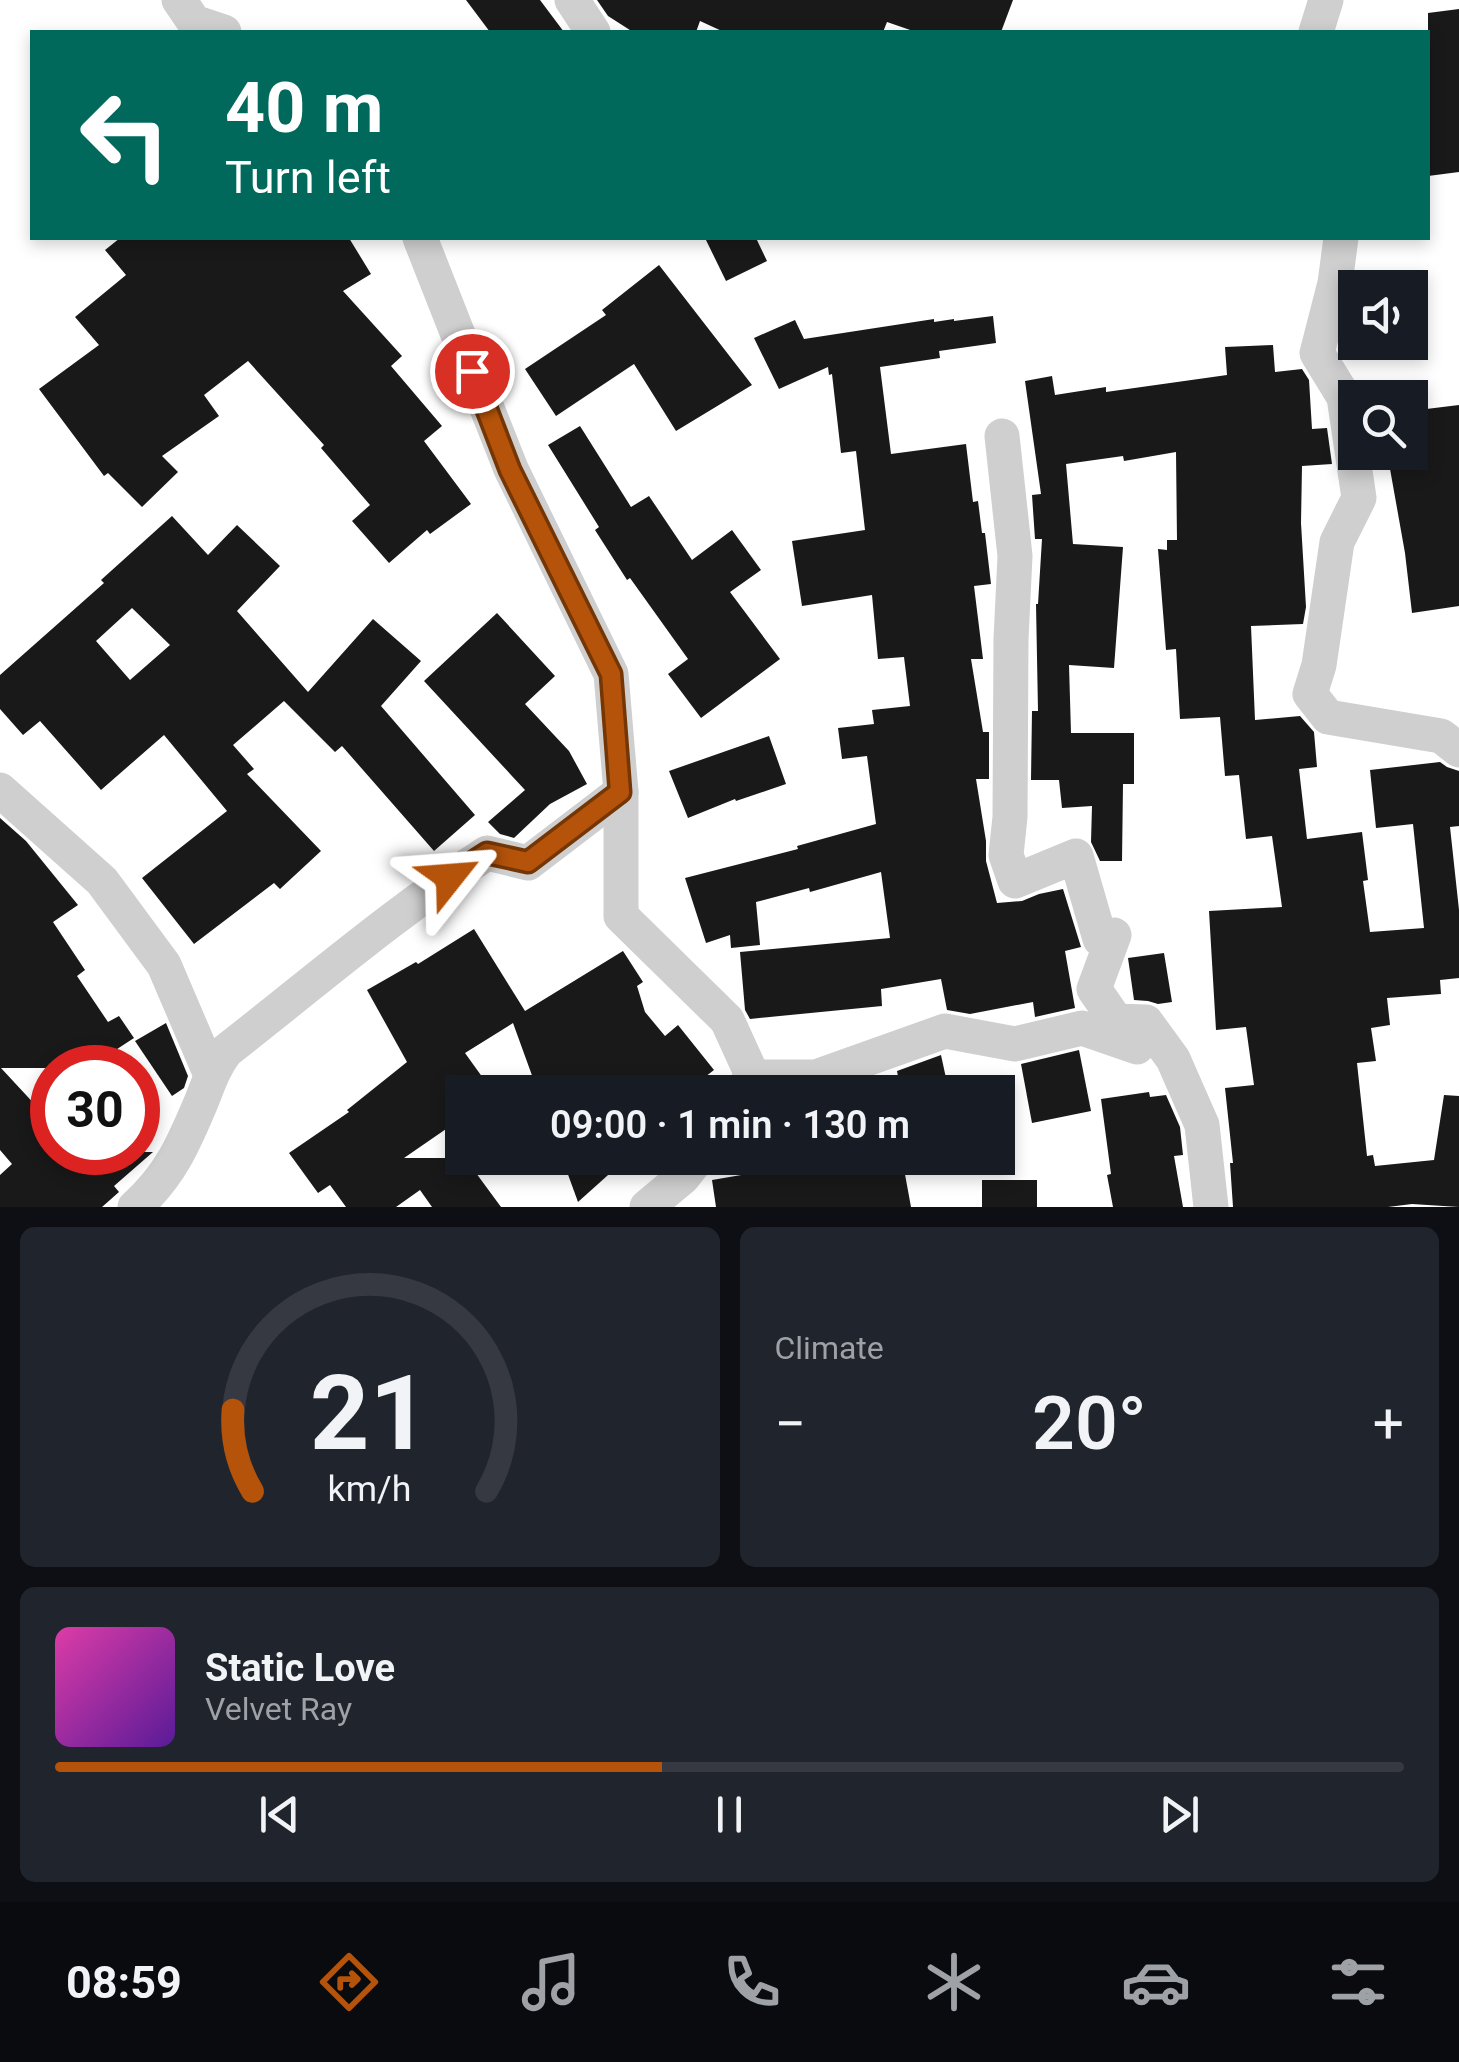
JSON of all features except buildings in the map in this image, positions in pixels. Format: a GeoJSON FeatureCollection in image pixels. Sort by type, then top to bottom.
{"type":"FeatureCollection","features":[{"type":"Feature","properties":{"kind":"street"},"geometry":{"type":"LineString","coordinates":[[179,0],[194,22],[218,30]]}},
{"type":"Feature","properties":{"kind":"street"},"geometry":{"type":"LineString","coordinates":[[572,0],[592,30]]}},
{"type":"Feature","properties":{"kind":"street"},"geometry":{"type":"LineString","coordinates":[[1317,30],[1326,0]]}},
{"type":"Feature","properties":{"kind":"street"},"geometry":{"type":"LineString","coordinates":[[421,240],[510,470],[611,674],[620,792],[621,916],[727,1020],[743,1075]]}},
{"type":"Feature","properties":{"kind":"street"},"geometry":{"type":"LineString","coordinates":[[1342,240],[1317,353],[1344,397],[1359,498],[1337,542],[1319,665],[1310,694],[1328,717],[1441,736],[1459,750]]}},
{"type":"Feature","properties":{"kind":"street"},"geometry":{"type":"LineString","coordinates":[[1002,436],[1015,556],[1006,854],[1014,882],[1076,856],[1100,939],[1114,935],[1094,989],[1116,1022],[1146,1022],[1173,1059],[1202,1124],[1211,1207]]}},
{"type":"Feature","properties":{"kind":"street"},"geometry":{"type":"LineString","coordinates":[[0,790],[102,881],[164,965],[211,1075]]}},
{"type":"Feature","properties":{"kind":"street"},"geometry":{"type":"LineString","coordinates":[[135,1207],[161,1182],[178,1155],[211,1075],[226,1051],[450,877],[487,853],[528,862],[620,792]]}},
{"type":"Feature","properties":{"kind":"street"},"geometry":{"type":"LineString","coordinates":[[821,1075],[945,1030],[1015,1044],[1082,1028],[1173,1059]]}},
{"type":"Feature","properties":{"kind":"street"},"geometry":{"type":"LineString","coordinates":[[647,1207],[685,1175]]}},
{"type":"Feature","properties":{"kind":"route"},"geometry":{"type":"LineString","coordinates":[[450,877],[487,853],[528,862],[620,792],[611,674],[510,470],[472,371]]}}]}
